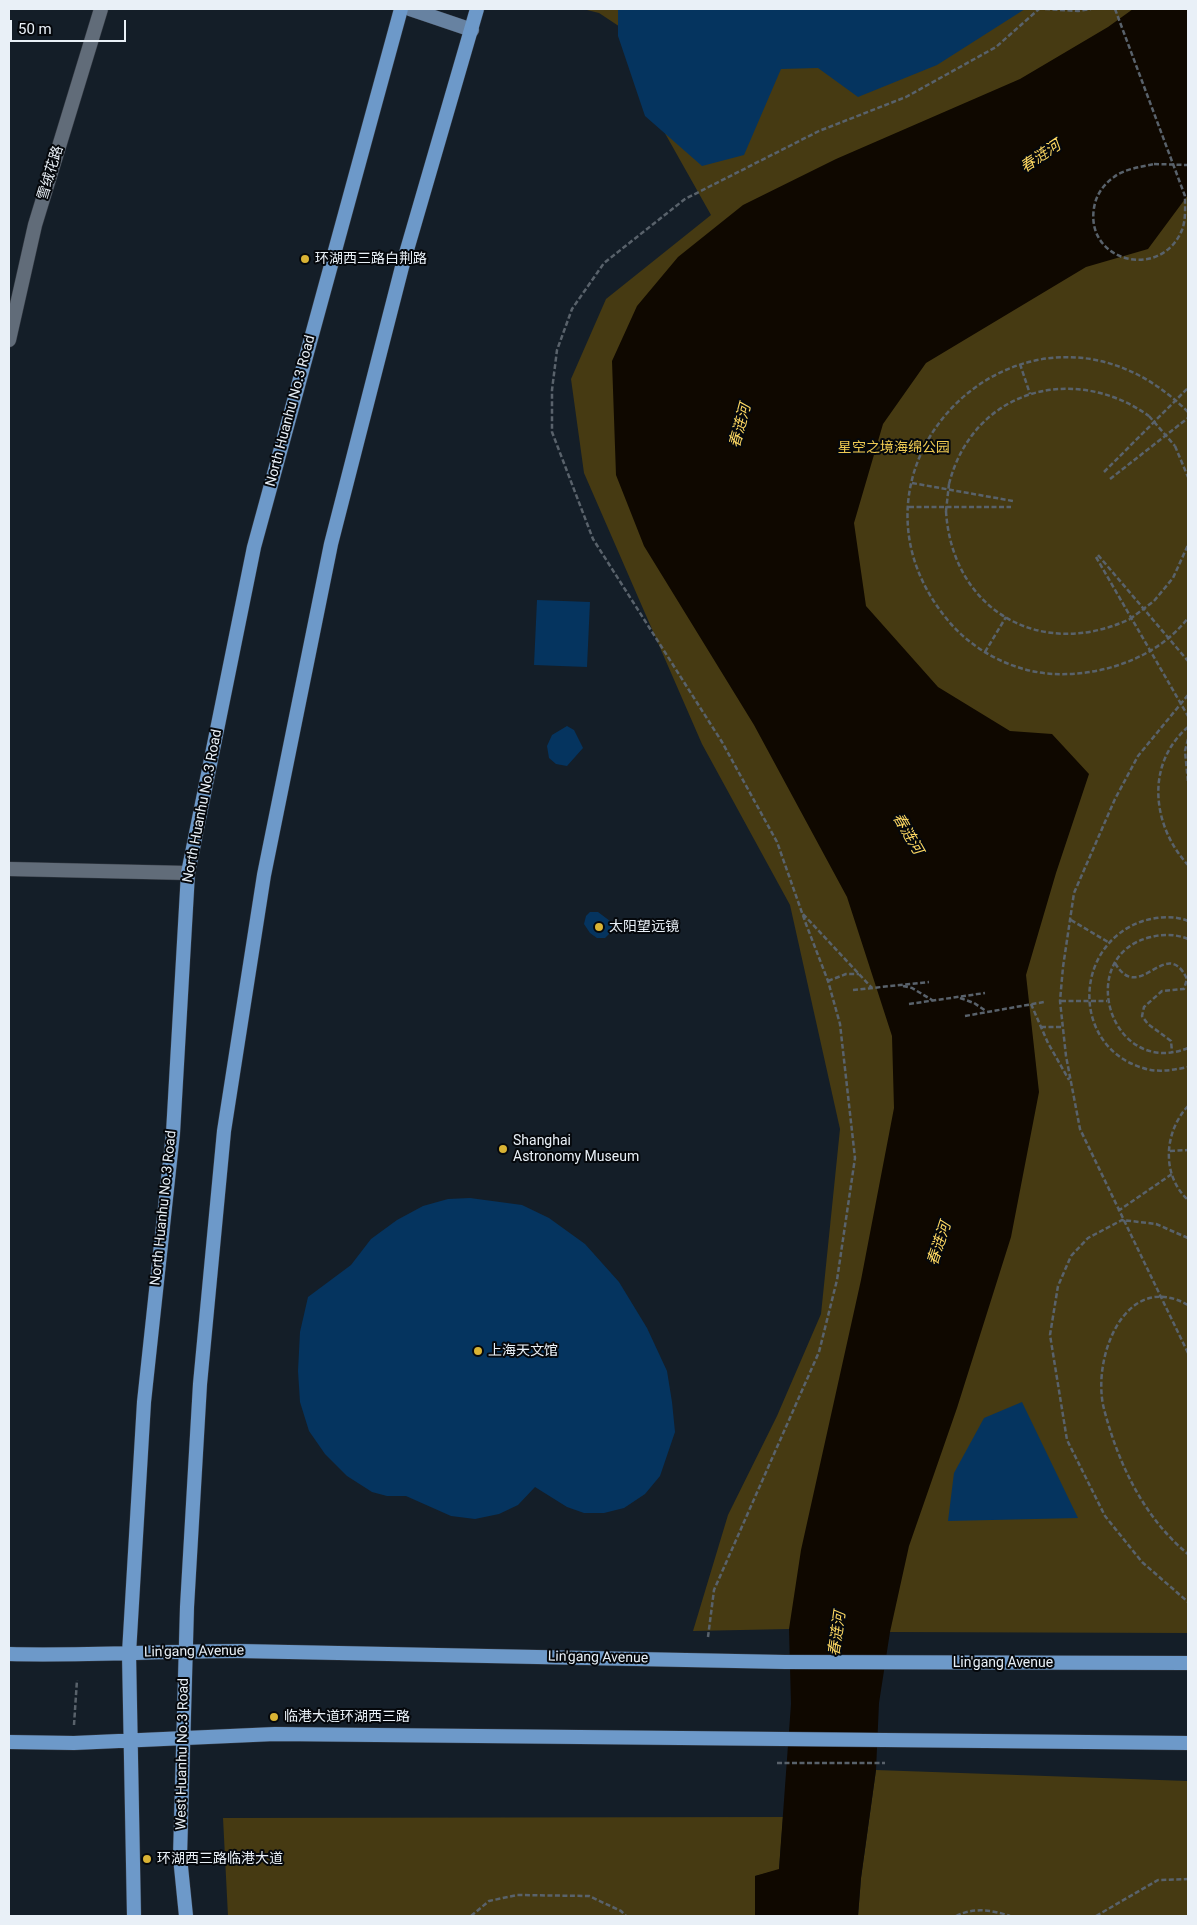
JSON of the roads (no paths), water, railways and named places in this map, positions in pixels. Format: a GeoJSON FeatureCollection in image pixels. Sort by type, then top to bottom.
{"type":"FeatureCollection","features":[{"type":"Feature","properties":{"kind":"main road","name":"North Huanhu No.3 Road"},"geometry":{"type":"LineString","coordinates":[[129,1653],[144,1402],[172,1133],[188,873],[254,547],[401,9]]}},
{"type":"Feature","properties":{"kind":"main road"},"geometry":{"type":"LineString","coordinates":[[410,9],[472,30]]}},
{"type":"Feature","properties":{"kind":"main road"},"geometry":{"type":"LineString","coordinates":[[185,1651],[200,1384],[224,1131],[264,875],[331,544],[402,267],[477,9]]}},
{"type":"Feature","properties":{"kind":"main road","name":"Lin'gang Avenue"},"geometry":{"type":"LineString","coordinates":[[9,1654],[76,1656],[185,1651],[785,1662],[1188,1663]]}},
{"type":"Feature","properties":{"kind":"main road","name":"West Huanhu No.3 Road"},"geometry":{"type":"LineString","coordinates":[[185,1651],[180,1857],[186,1916]]}},
{"type":"Feature","properties":{"kind":"main road"},"geometry":{"type":"LineString","coordinates":[[129,1653],[129,1740],[134,1916]]}},
{"type":"Feature","properties":{"kind":"main road"},"geometry":{"type":"LineString","coordinates":[[9,1742],[183,1739],[275,1734],[884,1741],[1188,1742]]}},
{"type":"Feature","properties":{"kind":"street","name":"雪绒花路"},"geometry":{"type":"LineString","coordinates":[[9,340],[35,226],[101,9]]}},
{"type":"Feature","properties":{"kind":"street"},"geometry":{"type":"LineString","coordinates":[[9,868],[188,873]]}},
{"type":"Feature","properties":{"kind":"water","name":"春涟河"},"geometry":{"type":"Polygon","coordinates":[[[1133,9],[1188,9],[1188,195],[1148,249],[1086,267],[926,363],[883,424],[854,523],[866,606],[938,687],[1010,731],[1052,734],[1089,774],[1056,873],[1026,975],[1039,1092],[1011,1237],[957,1408],[909,1546],[890,1632],[879,1703],[876,1770],[861,1878],[858,1916],[755,1916],[755,1876],[779,1869],[791,1704],[789,1629],[801,1550],[861,1280],[894,1108],[892,1036],[847,897],[754,725],[644,546],[616,475],[612,361],[637,306],[678,257],[743,205],[836,159],[1020,79],[1108,27],[1133,9]]]}},
{"type":"Feature","properties":{"kind":"place","name":"环湖西三路白荆路"},"geometry":{"type":"Point","coordinates":[305,259]}},
{"type":"Feature","properties":{"kind":"place","name":"太阳望远镜"},"geometry":{"type":"Point","coordinates":[599,927]}},
{"type":"Feature","properties":{"kind":"place","name":"Shanghai Astronomy Museum"},"geometry":{"type":"Point","coordinates":[503,1149]}},
{"type":"Feature","properties":{"kind":"place","name":"上海天文馆"},"geometry":{"type":"Point","coordinates":[478,1351]}},
{"type":"Feature","properties":{"kind":"place","name":"临港大道环湖西三路"},"geometry":{"type":"Point","coordinates":[274,1717]}},
{"type":"Feature","properties":{"kind":"place","name":"环湖西三路临港大道"},"geometry":{"type":"Point","coordinates":[147,1859]}},
{"type":"Feature","properties":{"kind":"park label","name":"星空之境海绵公园"},"geometry":{"type":"Point","coordinates":[894,448]}}]}
